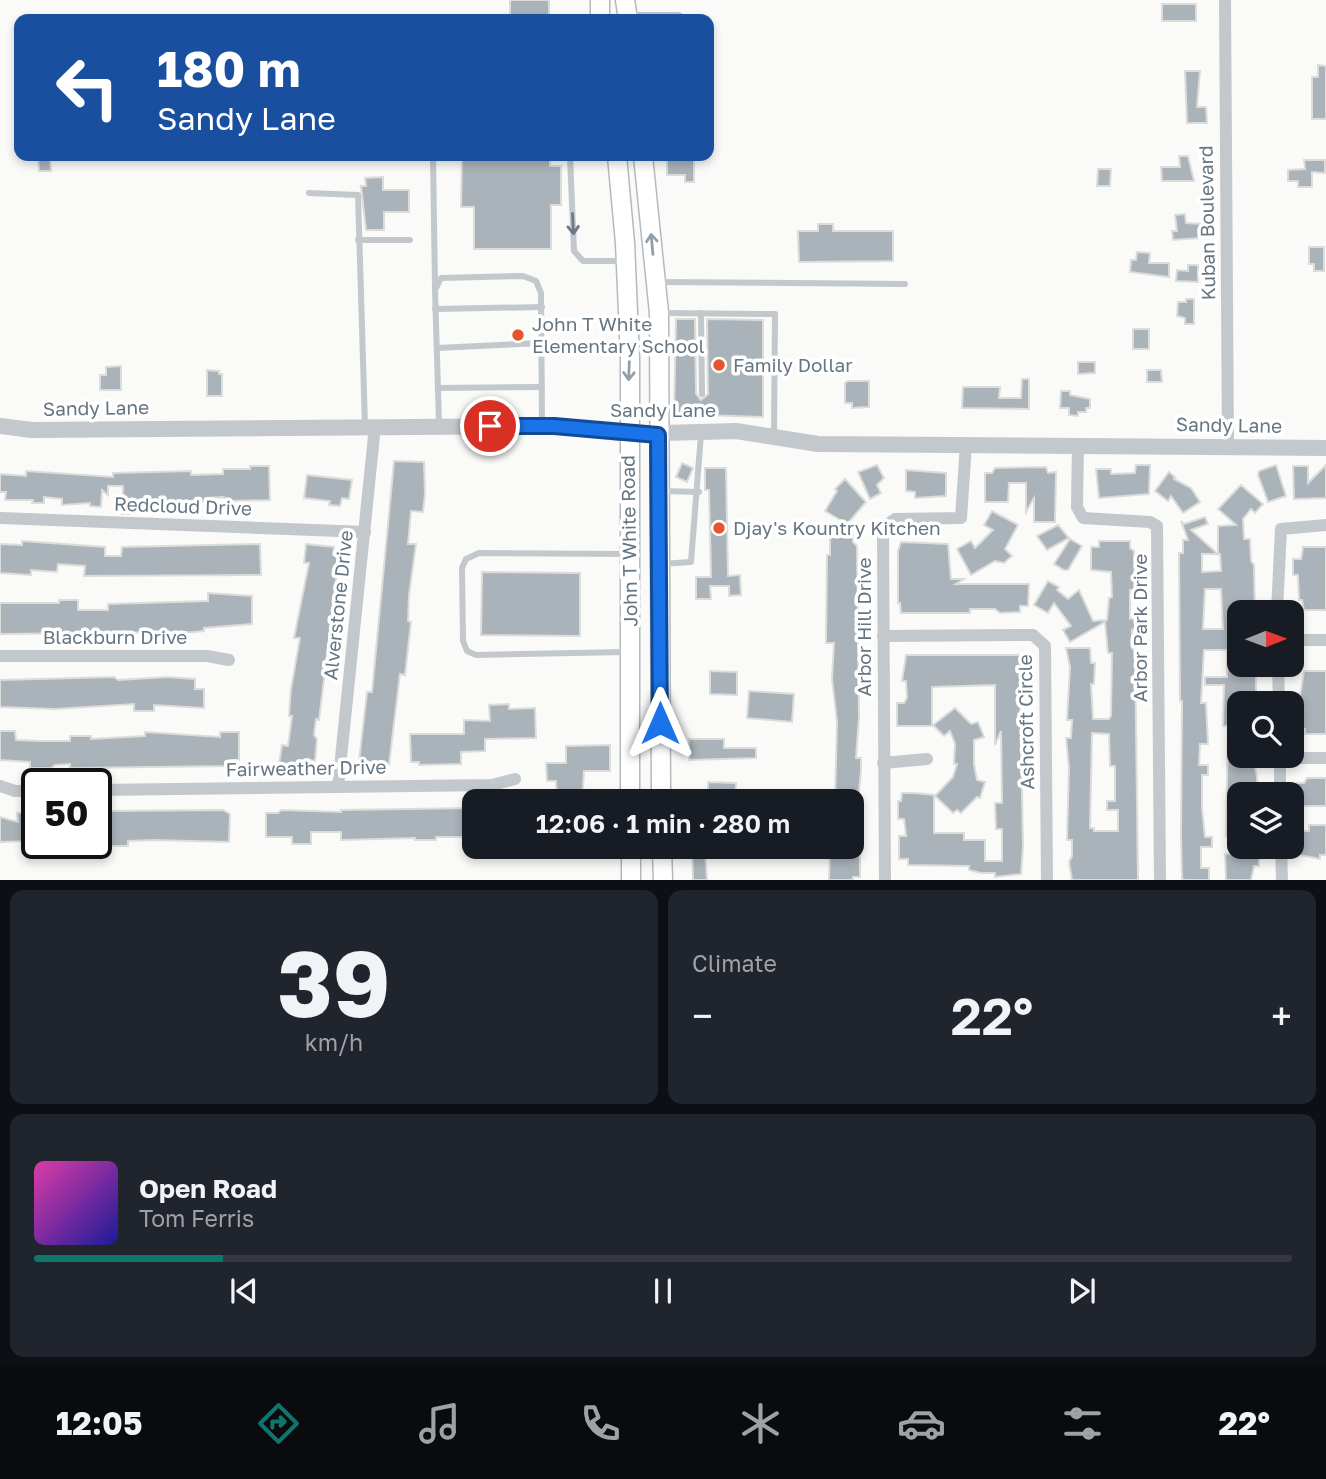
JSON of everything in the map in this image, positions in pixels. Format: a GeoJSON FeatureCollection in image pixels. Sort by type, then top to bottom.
{"type":"FeatureCollection","features":[{"type":"Feature","properties":{"kind":"main road","name":"John T White Road"},"geometry":{"type":"LineString","coordinates":[[618,161],[626,261],[630,358],[630,789]]}},
{"type":"Feature","properties":{"kind":"main road","name":"John T White Road"},"geometry":{"type":"LineString","coordinates":[[644,161],[659,313],[661,789]]}},
{"type":"Feature","properties":{"kind":"main road"},"geometry":{"type":"LineString","coordinates":[[622,205],[649,204]]}},
{"type":"Feature","properties":{"kind":"main road"},"geometry":{"type":"LineString","coordinates":[[631,859],[631,880]]}},
{"type":"Feature","properties":{"kind":"main road"},"geometry":{"type":"LineString","coordinates":[[662,859],[663,880]]}},
{"type":"Feature","properties":{"kind":"street","name":"Kuban Boulevard"},"geometry":{"type":"LineString","coordinates":[[1225,0],[1228,446]]}},
{"type":"Feature","properties":{"kind":"street","name":"Sandy Lane"},"geometry":{"type":"LineString","coordinates":[[0,426],[32,430],[542,426],[658,435],[736,431],[818,444],[1326,448]]}},
{"type":"Feature","properties":{"kind":"street","name":"Alverstone Drive"},"geometry":{"type":"LineString","coordinates":[[338,787],[365,532],[370,426]]}},
{"type":"Feature","properties":{"kind":"street","name":"Arbor Hill Drive"},"geometry":{"type":"LineString","coordinates":[[885,880],[883,534],[887,525],[895,519],[961,518],[966,444]]}},
{"type":"Feature","properties":{"kind":"street","name":"Arbor Park Drive"},"geometry":{"type":"LineString","coordinates":[[1078,444],[1077,508],[1083,519],[1150,522],[1157,526],[1160,880]]}},
{"type":"Feature","properties":{"kind":"street","name":"Redcloud Drive"},"geometry":{"type":"LineString","coordinates":[[0,518],[365,532]]}},
{"type":"Feature","properties":{"kind":"street"},"geometry":{"type":"LineString","coordinates":[[1278,600],[1281,529],[1326,525]]}},
{"type":"Feature","properties":{"kind":"street","name":"Ashcroft Circle"},"geometry":{"type":"LineString","coordinates":[[883,636],[1033,635],[1045,646],[1047,880]]}},
{"type":"Feature","properties":{"kind":"street"},"geometry":{"type":"LineString","coordinates":[[1304,640],[1326,640]]}},
{"type":"Feature","properties":{"kind":"street","name":"Blackburn Drive"},"geometry":{"type":"LineString","coordinates":[[0,656],[207,656],[229,660]]}},
{"type":"Feature","properties":{"kind":"street"},"geometry":{"type":"LineString","coordinates":[[1304,758],[1326,758]]}},
{"type":"Feature","properties":{"kind":"street"},"geometry":{"type":"LineString","coordinates":[[883,763],[927,759]]}},
{"type":"Feature","properties":{"kind":"street","name":"Fairweather Drive"},"geometry":{"type":"LineString","coordinates":[[112,790],[492,785],[515,779]]}},
{"type":"Feature","properties":{"kind":"street"},"geometry":{"type":"LineString","coordinates":[[0,786],[21,791]]}},
{"type":"Feature","properties":{"kind":"street"},"geometry":{"type":"LineString","coordinates":[[1281,859],[1282,880]]}},
{"type":"Feature","properties":{"kind":"lane"},"geometry":{"type":"LineString","coordinates":[[627,11],[666,14]]}},
{"type":"Feature","properties":{"kind":"lane"},"geometry":{"type":"LineString","coordinates":[[433,161],[439,426]]}},
{"type":"Feature","properties":{"kind":"lane"},"geometry":{"type":"LineString","coordinates":[[570,161],[574,251],[583,261],[626,261]]}},
{"type":"Feature","properties":{"kind":"lane"},"geometry":{"type":"LineString","coordinates":[[309,193],[358,195],[358,240],[370,426]]}},
{"type":"Feature","properties":{"kind":"lane"},"geometry":{"type":"LineString","coordinates":[[358,240],[410,240]]}},
{"type":"Feature","properties":{"kind":"lane"},"geometry":{"type":"LineString","coordinates":[[435,290],[441,278],[523,276],[536,281],[541,293],[542,307],[542,426]]}},
{"type":"Feature","properties":{"kind":"lane"},"geometry":{"type":"LineString","coordinates":[[656,282],[905,284]]}},
{"type":"Feature","properties":{"kind":"lane"},"geometry":{"type":"LineString","coordinates":[[435,309],[542,307]]}},
{"type":"Feature","properties":{"kind":"lane"},"geometry":{"type":"LineString","coordinates":[[659,313],[775,314],[774,437]]}},
{"type":"Feature","properties":{"kind":"lane"},"geometry":{"type":"LineString","coordinates":[[701,313],[702,394]]}},
{"type":"Feature","properties":{"kind":"lane"},"geometry":{"type":"LineString","coordinates":[[436,348],[542,343]]}},
{"type":"Feature","properties":{"kind":"lane"},"geometry":{"type":"LineString","coordinates":[[438,388],[542,387]]}},
{"type":"Feature","properties":{"kind":"lane"},"geometry":{"type":"LineString","coordinates":[[660,564],[691,562],[699,492],[701,434]]}},
{"type":"Feature","properties":{"kind":"lane"},"geometry":{"type":"LineString","coordinates":[[658,491],[699,492]]}},
{"type":"Feature","properties":{"kind":"lane"},"geometry":{"type":"LineString","coordinates":[[628,554],[478,553],[466,559],[462,568],[463,641],[467,651],[476,655],[630,652]]}},
{"type":"Feature","properties":{"kind":"building"},"geometry":{"type":"Polygon","coordinates":[[[510,0],[549,0],[549,14],[510,14],[510,0]]]}},
{"type":"Feature","properties":{"kind":"building"},"geometry":{"type":"Polygon","coordinates":[[[1162,4],[1196,4],[1196,21],[1162,21],[1162,4]]]}},
{"type":"Feature","properties":{"kind":"building"},"geometry":{"type":"Polygon","coordinates":[[[1318,65],[1326,66],[1326,119],[1312,119],[1312,77],[1318,77],[1318,65]]]}},
{"type":"Feature","properties":{"kind":"building"},"geometry":{"type":"Polygon","coordinates":[[[1185,71],[1200,71],[1197,107],[1206,107],[1207,123],[1187,123],[1185,71]]]}},
{"type":"Feature","properties":{"kind":"building"},"geometry":{"type":"Polygon","coordinates":[[[1179,156],[1188,156],[1194,181],[1162,181],[1161,167],[1180,167],[1179,156]]]}},
{"type":"Feature","properties":{"kind":"building"},"geometry":{"type":"Polygon","coordinates":[[[1304,160],[1325,160],[1325,173],[1312,172],[1312,187],[1298,187],[1298,181],[1288,181],[1288,170],[1305,169],[1304,160]]]}},
{"type":"Feature","properties":{"kind":"building"},"geometry":{"type":"Polygon","coordinates":[[[38,161],[50,161],[51,171],[39,171],[38,161]]]}},
{"type":"Feature","properties":{"kind":"building"},"geometry":{"type":"Polygon","coordinates":[[[462,161],[550,161],[550,166],[561,166],[561,205],[551,205],[551,249],[474,249],[474,207],[461,207],[462,161]]]}},
{"type":"Feature","properties":{"kind":"building"},"geometry":{"type":"Polygon","coordinates":[[[667,161],[694,161],[694,182],[685,182],[685,175],[667,175],[667,161]]]}},
{"type":"Feature","properties":{"kind":"building"},"geometry":{"type":"Polygon","coordinates":[[[1098,169],[1111,169],[1110,186],[1097,186],[1098,169]]]}},
{"type":"Feature","properties":{"kind":"building"},"geometry":{"type":"Polygon","coordinates":[[[383,177],[383,190],[409,190],[409,212],[384,212],[384,230],[366,230],[361,186],[366,186],[365,178],[383,177]]]}},
{"type":"Feature","properties":{"kind":"building"},"geometry":{"type":"Polygon","coordinates":[[[1185,214],[1186,223],[1202,224],[1204,234],[1200,238],[1173,240],[1172,231],[1177,231],[1175,215],[1185,214]]]}},
{"type":"Feature","properties":{"kind":"building"},"geometry":{"type":"Polygon","coordinates":[[[818,224],[833,224],[833,231],[893,231],[893,261],[799,262],[798,231],[818,231],[818,224]]]}},
{"type":"Feature","properties":{"kind":"building"},"geometry":{"type":"Polygon","coordinates":[[[1309,247],[1324,247],[1324,271],[1314,271],[1314,264],[1309,264],[1309,247]]]}},
{"type":"Feature","properties":{"kind":"building"},"geometry":{"type":"Polygon","coordinates":[[[1137,252],[1150,253],[1149,263],[1169,263],[1169,277],[1130,272],[1131,260],[1136,260],[1137,252]]]}},
{"type":"Feature","properties":{"kind":"building"},"geometry":{"type":"Polygon","coordinates":[[[1188,265],[1198,265],[1198,282],[1176,281],[1177,270],[1188,271],[1188,265]]]}},
{"type":"Feature","properties":{"kind":"building"},"geometry":{"type":"Polygon","coordinates":[[[1186,299],[1194,299],[1194,324],[1185,324],[1185,318],[1177,316],[1178,302],[1186,302],[1186,299]]]}},
{"type":"Feature","properties":{"kind":"building","name":"Family Dollar"},"geometry":{"type":"Polygon","coordinates":[[[676,319],[695,319],[696,394],[701,400],[708,394],[707,319],[763,320],[763,417],[674,414],[676,319]]]}},
{"type":"Feature","properties":{"kind":"building"},"geometry":{"type":"Polygon","coordinates":[[[1133,329],[1149,329],[1149,349],[1133,349],[1133,329]]]}},
{"type":"Feature","properties":{"kind":"building"},"geometry":{"type":"Polygon","coordinates":[[[1078,362],[1095,362],[1095,373],[1078,374],[1078,362]]]}},
{"type":"Feature","properties":{"kind":"building"},"geometry":{"type":"Polygon","coordinates":[[[121,366],[121,390],[100,390],[100,375],[106,375],[106,367],[121,366]]]}},
{"type":"Feature","properties":{"kind":"building"},"geometry":{"type":"Polygon","coordinates":[[[207,370],[219,371],[219,374],[222,374],[222,396],[207,396],[207,370]]]}},
{"type":"Feature","properties":{"kind":"building"},"geometry":{"type":"Polygon","coordinates":[[[1147,370],[1161,370],[1162,382],[1147,382],[1147,370]]]}},
{"type":"Feature","properties":{"kind":"building"},"geometry":{"type":"Polygon","coordinates":[[[1022,379],[1029,379],[1029,409],[962,408],[963,387],[1000,387],[999,398],[1021,398],[1022,379]]]}},
{"type":"Feature","properties":{"kind":"building"},"geometry":{"type":"Polygon","coordinates":[[[869,381],[869,407],[852,408],[852,403],[845,403],[845,383],[869,381]]]}},
{"type":"Feature","properties":{"kind":"building"},"geometry":{"type":"Polygon","coordinates":[[[1061,391],[1070,391],[1070,395],[1090,399],[1090,408],[1086,408],[1086,412],[1078,412],[1078,416],[1069,415],[1069,408],[1060,408],[1061,391]]]}},
{"type":"Feature","properties":{"kind":"building"},"geometry":{"type":"Polygon","coordinates":[[[394,461],[424,462],[425,494],[423,512],[411,511],[408,544],[416,544],[409,595],[408,621],[411,622],[405,675],[400,674],[389,765],[359,761],[367,692],[372,692],[394,461]]]}},
{"type":"Feature","properties":{"kind":"building"},"geometry":{"type":"Polygon","coordinates":[[[682,463],[693,468],[687,482],[676,477],[682,463]]]}},
{"type":"Feature","properties":{"kind":"building"},"geometry":{"type":"Polygon","coordinates":[[[877,465],[884,478],[877,485],[881,493],[870,499],[858,472],[877,465]]]}},
{"type":"Feature","properties":{"kind":"building"},"geometry":{"type":"Polygon","coordinates":[[[1136,465],[1150,465],[1149,494],[1099,498],[1096,469],[1111,469],[1111,474],[1135,473],[1136,465]]]}},
{"type":"Feature","properties":{"kind":"building"},"geometry":{"type":"Polygon","coordinates":[[[1276,465],[1286,496],[1268,502],[1258,475],[1259,471],[1276,465]]]}},
{"type":"Feature","properties":{"kind":"building"},"geometry":{"type":"Polygon","coordinates":[[[1326,465],[1326,498],[1294,499],[1293,466],[1308,466],[1308,483],[1326,465]]]}},
{"type":"Feature","properties":{"kind":"building"},"geometry":{"type":"Polygon","coordinates":[[[250,466],[269,466],[270,500],[231,501],[223,497],[207,498],[203,502],[131,503],[130,514],[122,514],[123,486],[108,486],[108,495],[102,490],[101,507],[90,506],[90,503],[62,505],[62,499],[44,497],[44,503],[32,503],[33,500],[5,500],[6,492],[0,492],[0,474],[26,476],[26,471],[113,477],[113,473],[191,471],[191,475],[223,474],[223,469],[250,469],[250,466]]]}},
{"type":"Feature","properties":{"kind":"building"},"geometry":{"type":"Polygon","coordinates":[[[1046,467],[1048,473],[1056,472],[1055,522],[1034,522],[1034,498],[1026,512],[1026,483],[1009,483],[1008,502],[985,502],[985,473],[992,473],[995,468],[1046,467]]]}},
{"type":"Feature","properties":{"kind":"building","name":"Djay's Kountry Kitchen"},"geometry":{"type":"Polygon","coordinates":[[[705,468],[726,468],[728,576],[740,575],[741,595],[729,596],[729,586],[710,586],[711,599],[696,599],[696,577],[711,577],[709,490],[705,490],[705,468]]]}},
{"type":"Feature","properties":{"kind":"building"},"geometry":{"type":"Polygon","coordinates":[[[906,470],[946,473],[946,496],[915,498],[915,492],[906,491],[906,470]]]}},
{"type":"Feature","properties":{"kind":"building"},"geometry":{"type":"Polygon","coordinates":[[[1169,472],[1174,479],[1191,488],[1200,502],[1183,513],[1171,496],[1168,501],[1155,491],[1169,472]]]}},
{"type":"Feature","properties":{"kind":"building"},"geometry":{"type":"Polygon","coordinates":[[[307,475],[352,480],[349,499],[342,498],[340,506],[329,505],[330,501],[304,498],[307,475]]]}},
{"type":"Feature","properties":{"kind":"building"},"geometry":{"type":"Polygon","coordinates":[[[845,479],[866,502],[847,524],[825,511],[837,491],[835,489],[845,479]]]}},
{"type":"Feature","properties":{"kind":"building"},"geometry":{"type":"Polygon","coordinates":[[[1241,485],[1263,504],[1255,513],[1251,509],[1243,519],[1244,539],[1250,539],[1251,561],[1254,565],[1255,600],[1227,600],[1227,650],[1204,650],[1201,703],[1206,703],[1208,744],[1200,744],[1199,765],[1208,765],[1208,775],[1202,775],[1202,808],[1205,837],[1212,837],[1212,847],[1201,847],[1201,868],[1209,868],[1209,880],[1185,880],[1182,879],[1181,834],[1179,553],[1183,553],[1183,540],[1188,540],[1181,521],[1184,524],[1205,517],[1208,524],[1191,530],[1218,554],[1218,526],[1236,525],[1218,509],[1241,485]],[[1202,554],[1202,572],[1221,571],[1220,554],[1202,554]],[[1205,589],[1203,629],[1223,629],[1221,589],[1205,589]]]}},
{"type":"Feature","properties":{"kind":"building"},"geometry":{"type":"Polygon","coordinates":[[[992,511],[1018,525],[1005,549],[1012,556],[1004,563],[995,561],[971,575],[957,549],[971,541],[975,548],[993,530],[984,525],[992,511]]]}},
{"type":"Feature","properties":{"kind":"building"},"geometry":{"type":"Polygon","coordinates":[[[1058,525],[1069,538],[1047,550],[1037,536],[1058,525]]]}},
{"type":"Feature","properties":{"kind":"building"},"geometry":{"type":"Polygon","coordinates":[[[830,530],[853,530],[853,542],[857,546],[859,717],[856,758],[861,758],[859,789],[835,789],[837,722],[832,679],[834,643],[826,643],[827,555],[830,555],[830,530]]]}},
{"type":"Feature","properties":{"kind":"building"},"geometry":{"type":"Polygon","coordinates":[[[1070,539],[1082,546],[1068,570],[1064,570],[1054,564],[1070,539]]]}},
{"type":"Feature","properties":{"kind":"building"},"geometry":{"type":"Polygon","coordinates":[[[22,541],[105,547],[105,556],[121,556],[122,547],[260,544],[261,575],[84,576],[85,566],[58,564],[57,572],[31,570],[31,575],[0,573],[0,544],[22,545],[22,541]]]}},
{"type":"Feature","properties":{"kind":"building"},"geometry":{"type":"Polygon","coordinates":[[[1099,541],[1130,541],[1130,548],[1134,551],[1135,590],[1130,590],[1130,619],[1135,618],[1132,648],[1135,651],[1138,880],[1072,880],[1069,862],[1072,856],[1072,840],[1067,840],[1069,768],[1066,738],[1071,738],[1072,720],[1067,720],[1070,667],[1066,648],[1090,648],[1091,663],[1095,663],[1094,684],[1091,684],[1093,719],[1109,719],[1111,716],[1112,653],[1108,653],[1105,622],[1070,642],[1063,630],[1071,626],[1054,603],[1048,613],[1034,605],[1048,581],[1059,587],[1057,590],[1068,599],[1079,590],[1093,621],[1107,620],[1109,598],[1112,597],[1111,572],[1091,570],[1091,547],[1099,547],[1099,541]],[[1092,733],[1090,828],[1094,828],[1094,831],[1118,831],[1118,810],[1107,810],[1107,801],[1115,801],[1115,766],[1110,766],[1109,734],[1092,733]]]}},
{"type":"Feature","properties":{"kind":"building"},"geometry":{"type":"Polygon","coordinates":[[[901,542],[948,544],[951,579],[964,579],[956,584],[1029,584],[1028,606],[1020,606],[1020,612],[1000,613],[995,609],[970,609],[970,613],[901,613],[898,603],[898,551],[901,542]]]}},
{"type":"Feature","properties":{"kind":"building"},"geometry":{"type":"Polygon","coordinates":[[[306,544],[334,547],[333,555],[339,556],[319,720],[316,719],[314,735],[317,739],[315,761],[309,760],[308,768],[279,764],[282,745],[288,746],[292,716],[289,716],[291,689],[300,638],[294,638],[309,563],[304,563],[306,544]]]}},
{"type":"Feature","properties":{"kind":"building"},"geometry":{"type":"Polygon","coordinates":[[[1303,547],[1326,547],[1326,610],[1304,610],[1304,600],[1299,600],[1298,575],[1293,575],[1293,559],[1301,559],[1303,547]]]}},
{"type":"Feature","properties":{"kind":"building"},"geometry":{"type":"Polygon","coordinates":[[[482,572],[580,573],[580,636],[481,635],[482,572]]]}},
{"type":"Feature","properties":{"kind":"building"},"geometry":{"type":"Polygon","coordinates":[[[208,593],[252,596],[252,624],[204,628],[204,631],[194,632],[0,634],[0,603],[59,603],[59,600],[78,600],[78,610],[108,610],[108,604],[208,601],[208,593]]]}},
{"type":"Feature","properties":{"kind":"building"},"geometry":{"type":"Polygon","coordinates":[[[906,655],[1021,655],[1024,683],[1020,683],[1023,846],[1021,874],[995,877],[995,873],[969,870],[969,866],[908,865],[908,859],[899,859],[899,836],[906,836],[904,819],[898,819],[898,801],[901,801],[902,793],[914,793],[934,795],[934,833],[964,833],[964,840],[985,840],[985,861],[1002,861],[1002,829],[996,829],[995,803],[1002,803],[1001,731],[995,745],[995,685],[932,687],[932,726],[897,726],[897,703],[904,703],[907,698],[906,681],[902,681],[906,655]]]}},
{"type":"Feature","properties":{"kind":"building"},"geometry":{"type":"Polygon","coordinates":[[[710,671],[737,672],[737,695],[710,694],[710,671]]]}},
{"type":"Feature","properties":{"kind":"building"},"geometry":{"type":"Polygon","coordinates":[[[1304,671],[1326,671],[1326,734],[1305,734],[1304,691],[1301,691],[1304,671]]]}},
{"type":"Feature","properties":{"kind":"building"},"geometry":{"type":"Polygon","coordinates":[[[114,677],[118,680],[168,677],[195,679],[195,689],[204,689],[204,708],[154,705],[154,711],[134,711],[134,704],[55,709],[0,707],[0,680],[114,677]]]}},
{"type":"Feature","properties":{"kind":"building"},"geometry":{"type":"Polygon","coordinates":[[[1205,677],[1256,677],[1256,691],[1227,691],[1227,726],[1223,726],[1224,685],[1205,685],[1205,677]]]}},
{"type":"Feature","properties":{"kind":"building"},"geometry":{"type":"Polygon","coordinates":[[[749,691],[794,694],[792,722],[747,718],[749,691]]]}},
{"type":"Feature","properties":{"kind":"building"},"geometry":{"type":"Polygon","coordinates":[[[509,704],[509,709],[535,708],[536,738],[485,739],[485,751],[461,752],[461,764],[419,765],[419,762],[411,762],[410,734],[464,734],[464,720],[490,721],[489,705],[509,704]]]}},
{"type":"Feature","properties":{"kind":"building"},"geometry":{"type":"Polygon","coordinates":[[[955,708],[971,724],[978,722],[984,737],[974,740],[974,764],[977,780],[985,782],[980,798],[977,797],[961,813],[957,810],[953,813],[935,796],[953,777],[957,764],[954,764],[955,744],[950,731],[944,736],[933,725],[955,708]]]}},
{"type":"Feature","properties":{"kind":"building"},"geometry":{"type":"Polygon","coordinates":[[[0,731],[15,731],[16,740],[41,741],[70,741],[70,736],[91,736],[91,739],[145,736],[145,732],[220,737],[220,732],[239,732],[239,760],[231,760],[231,766],[70,768],[70,764],[30,768],[30,762],[0,760],[0,731]]]}},
{"type":"Feature","properties":{"kind":"building"},"geometry":{"type":"Polygon","coordinates":[[[689,739],[724,739],[724,748],[756,748],[756,758],[689,760],[689,739]]]}},
{"type":"Feature","properties":{"kind":"building"},"geometry":{"type":"Polygon","coordinates":[[[610,745],[610,771],[584,771],[583,789],[556,789],[556,781],[547,781],[546,763],[566,763],[566,746],[610,745]]]}},
{"type":"Feature","properties":{"kind":"building"},"geometry":{"type":"Polygon","coordinates":[[[1227,768],[1255,768],[1257,782],[1227,782],[1226,836],[1227,768]]]}},
{"type":"Feature","properties":{"kind":"building"},"geometry":{"type":"Polygon","coordinates":[[[1307,778],[1326,778],[1326,806],[1304,806],[1304,783],[1307,778]]]}},
{"type":"Feature","properties":{"kind":"building"},"geometry":{"type":"Polygon","coordinates":[[[708,782],[736,783],[736,789],[708,789],[708,782]]]}},
{"type":"Feature","properties":{"kind":"building"},"geometry":{"type":"Polygon","coordinates":[[[462,808],[462,837],[436,837],[436,840],[341,840],[341,832],[311,832],[311,844],[292,844],[292,837],[266,837],[266,813],[278,813],[281,810],[462,808]]]}},
{"type":"Feature","properties":{"kind":"building"},"geometry":{"type":"Polygon","coordinates":[[[223,810],[230,814],[229,842],[154,840],[128,841],[128,846],[112,846],[112,811],[223,810]]]}},
{"type":"Feature","properties":{"kind":"building"},"geometry":{"type":"Polygon","coordinates":[[[17,813],[21,813],[21,841],[0,842],[0,817],[18,822],[17,813]]]}},
{"type":"Feature","properties":{"kind":"building"},"geometry":{"type":"Polygon","coordinates":[[[1309,825],[1326,825],[1326,855],[1320,855],[1320,859],[1304,856],[1304,831],[1309,831],[1309,825]]]}},
{"type":"Feature","properties":{"kind":"building"},"geometry":{"type":"Polygon","coordinates":[[[1225,854],[1227,859],[1259,859],[1259,866],[1254,866],[1251,880],[1226,880],[1225,854]]]}},
{"type":"Feature","properties":{"kind":"building"},"geometry":{"type":"Polygon","coordinates":[[[692,859],[706,859],[707,880],[693,880],[692,859]]]}},
{"type":"Feature","properties":{"kind":"building"},"geometry":{"type":"Polygon","coordinates":[[[830,859],[860,859],[860,877],[853,877],[853,880],[829,880],[830,859]]]}},
{"type":"Feature","properties":{"kind":"place","name":"John T White Elementary School"},"geometry":{"type":"Point","coordinates":[518,335]}},
{"type":"Feature","properties":{"kind":"place","name":"Family Dollar"},"geometry":{"type":"Point","coordinates":[719,365]}},
{"type":"Feature","properties":{"kind":"place","name":"Djay's Kountry Kitchen"},"geometry":{"type":"Point","coordinates":[719,528]}},
{"type":"Feature","properties":{"kind":"route"},"geometry":{"type":"LineString","coordinates":[[490,426],[554,426],[658,435],[660,723]]}}]}
